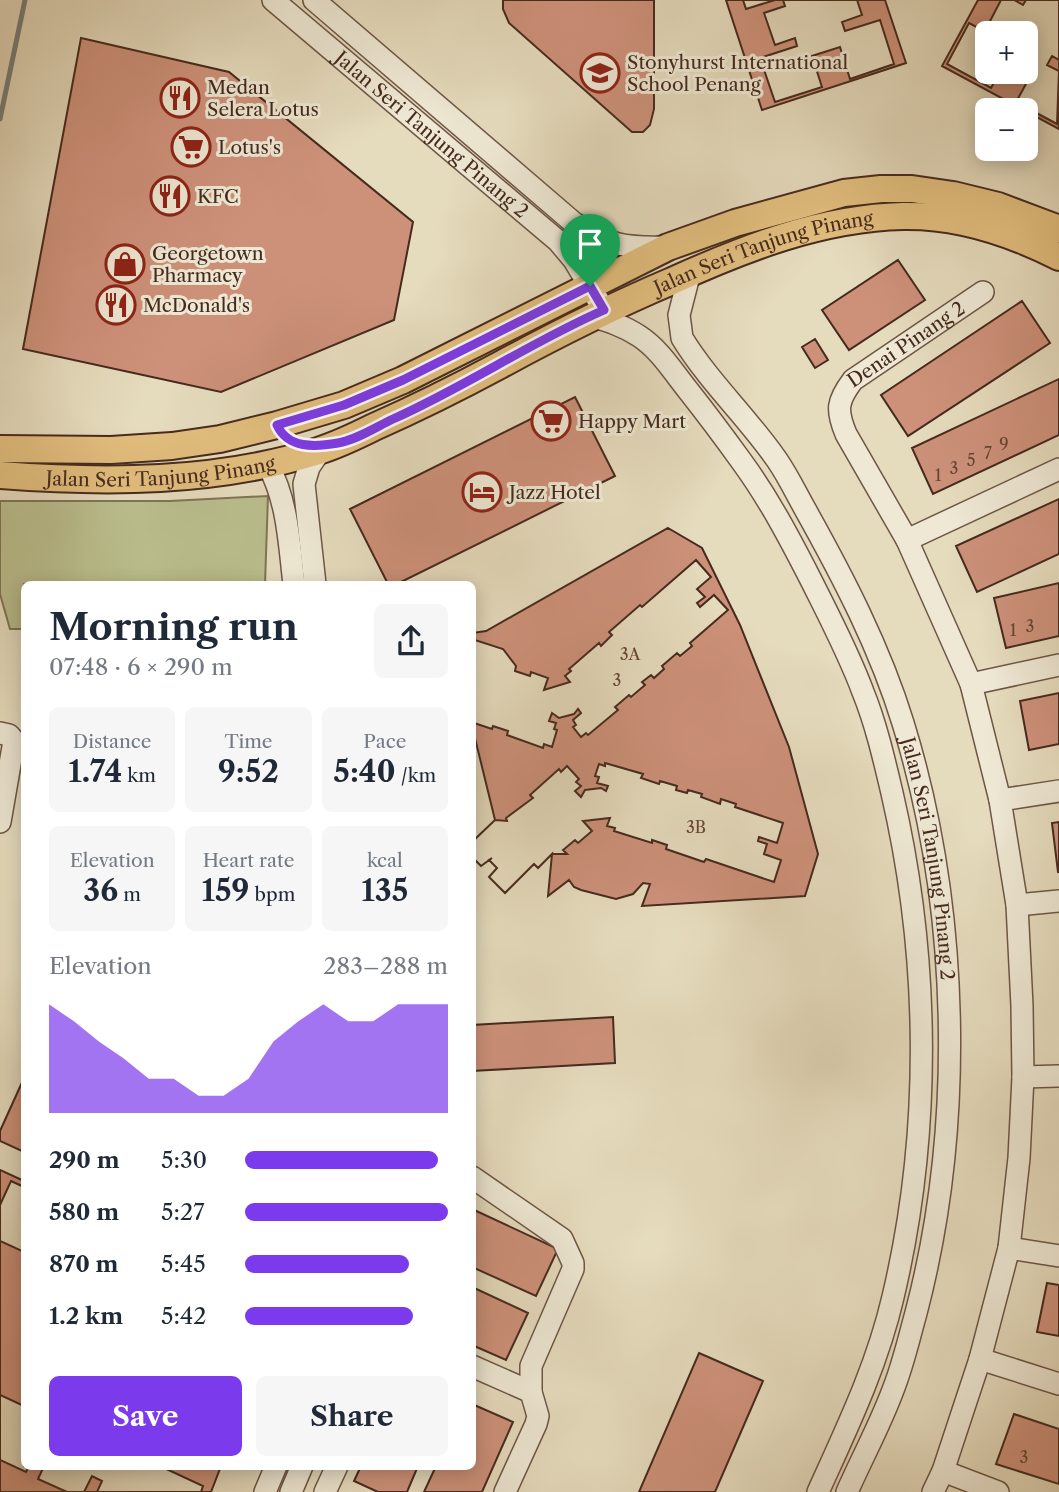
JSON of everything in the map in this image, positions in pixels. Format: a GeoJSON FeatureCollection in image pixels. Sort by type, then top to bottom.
{"type":"FeatureCollection","features":[{"type":"Feature","properties":{"kind":"main road","name":"Jalan Seri Tanjung Pinang"},"geometry":{"type":"LineString","coordinates":[[0,449],[111,450],[172,446],[220,439],[344,405],[403,380],[668,247],[735,223],[844,193],[912,189],[953,195],[998,205],[1059,229]]}},
{"type":"Feature","properties":{"kind":"main road","name":"Jalan Seri Tanjung Pinang"},"geometry":{"type":"LineString","coordinates":[[0,475],[98,480],[212,474],[268,466],[330,447],[436,400],[597,313],[690,272],[754,246],[822,226],[867,218],[905,216],[944,219],[994,230],[1059,257]]}},
{"type":"Feature","properties":{"kind":"main road"},"geometry":{"type":"LineString","coordinates":[[277,425],[289,442],[330,447]]}},
{"type":"Feature","properties":{"kind":"street","name":"Jalan Seri Tanjung Pinang 2"},"geometry":{"type":"LineString","coordinates":[[273,0],[558,241],[590,286],[597,313],[637,335],[662,357],[723,435],[776,512],[824,605],[863,692],[900,828],[921,995],[920,1087],[915,1172],[901,1258],[879,1346],[864,1389],[818,1492]]}},
{"type":"Feature","properties":{"kind":"street","name":"Jalan Seri Tanjung Pinang 2"},"geometry":{"type":"LineString","coordinates":[[314,0],[589,233],[616,245],[638,248],[668,247]]}},
{"type":"Feature","properties":{"kind":"street","name":"Jalan Seri Tanjung Pinang 2"},"geometry":{"type":"LineString","coordinates":[[690,272],[679,315],[682,338],[777,460],[856,606],[882,664],[903,722],[919,778],[939,890],[946,954],[949,1083],[938,1214],[925,1278],[893,1390],[847,1492]]}},
{"type":"Feature","properties":{"kind":"street","name":"Denai Pinang 2"},"geometry":{"type":"LineString","coordinates":[[907,540],[846,434],[839,418],[839,403],[853,380],[982,292]]}},
{"type":"Feature","properties":{"kind":"street"},"geometry":{"type":"LineString","coordinates":[[315,581],[304,484],[309,467],[330,447]]}},
{"type":"Feature","properties":{"kind":"street"},"geometry":{"type":"LineString","coordinates":[[268,466],[284,503],[294,581]]}},
{"type":"Feature","properties":{"kind":"street"},"geometry":{"type":"LineString","coordinates":[[933,1492],[943,1471],[980,1359],[1009,1248],[1019,1158],[1023,1006],[1017,905],[1000,800],[971,684],[907,540],[1059,469]]}},
{"type":"Feature","properties":{"kind":"street"},"geometry":{"type":"LineString","coordinates":[[971,684],[1059,665]]}},
{"type":"Feature","properties":{"kind":"street"},"geometry":{"type":"LineString","coordinates":[[0,733],[9,735],[14,741],[0,822]]}},
{"type":"Feature","properties":{"kind":"street"},"geometry":{"type":"LineString","coordinates":[[1000,800],[1059,791]]}},
{"type":"Feature","properties":{"kind":"street"},"geometry":{"type":"LineString","coordinates":[[1017,905],[1059,901]]}},
{"type":"Feature","properties":{"kind":"street"},"geometry":{"type":"LineString","coordinates":[[1023,1077],[1059,1076]]}},
{"type":"Feature","properties":{"kind":"street"},"geometry":{"type":"LineString","coordinates":[[476,1180],[562,1239],[573,1263],[573,1269],[531,1366],[531,1392],[538,1416],[505,1492]]}},
{"type":"Feature","properties":{"kind":"street"},"geometry":{"type":"LineString","coordinates":[[1009,1248],[1059,1256]]}},
{"type":"Feature","properties":{"kind":"street"},"geometry":{"type":"LineString","coordinates":[[980,1359],[1059,1384]]}},
{"type":"Feature","properties":{"kind":"street"},"geometry":{"type":"LineString","coordinates":[[476,1368],[531,1392]]}},
{"type":"Feature","properties":{"kind":"street"},"geometry":{"type":"LineString","coordinates":[[265,1492],[274,1470]]}},
{"type":"Feature","properties":{"kind":"street"},"geometry":{"type":"LineString","coordinates":[[291,1492],[300,1470]]}},
{"type":"Feature","properties":{"kind":"street"},"geometry":{"type":"LineString","coordinates":[[325,1492],[335,1470]]}},
{"type":"Feature","properties":{"kind":"street"},"geometry":{"type":"LineString","coordinates":[[943,1471],[998,1492]]}},
{"type":"Feature","properties":{"kind":"green space"},"geometry":{"type":"Polygon","coordinates":[[[268,496],[265,581],[21,581],[21,629],[10,629],[0,594],[0,501],[170,501],[268,496]]]}},
{"type":"Feature","properties":{"kind":"building","name":"Stonyhurst International School Penang"},"geometry":{"type":"Polygon","coordinates":[[[503,0],[654,0],[654,109],[650,125],[643,132],[632,132],[509,23],[503,9],[503,0]]]}},
{"type":"Feature","properties":{"kind":"building"},"geometry":{"type":"Polygon","coordinates":[[[726,0],[885,0],[906,63],[762,110],[726,0]]]}},
{"type":"Feature","properties":{"kind":"building"},"geometry":{"type":"Polygon","coordinates":[[[743,0],[775,0],[746,9],[743,0]]]}},
{"type":"Feature","properties":{"kind":"building"},"geometry":{"type":"Polygon","coordinates":[[[783,0],[857,0],[862,15],[842,22],[845,31],[880,20],[894,64],[850,79],[840,47],[812,56],[822,87],[775,102],[760,58],[797,46],[795,38],[775,45],[764,13],[785,6],[783,0]]]}},
{"type":"Feature","properties":{"kind":"building"},"geometry":{"type":"Polygon","coordinates":[[[978,0],[1059,0],[1059,129],[1038,118],[1038,98],[1001,98],[975,84],[1038,84],[1038,21],[975,21],[975,84],[942,66],[978,0]]]}},
{"type":"Feature","properties":{"kind":"building"},"geometry":{"type":"Polygon","coordinates":[[[1001,0],[1014,0],[1023,5],[1026,0],[1059,0],[1059,60],[1052,56],[1047,65],[1059,71],[1057,124],[1038,114],[1038,98],[1018,98],[1026,84],[1038,84],[1038,21],[990,21],[1001,0]]]}},
{"type":"Feature","properties":{"kind":"building"},"geometry":{"type":"Polygon","coordinates":[[[969,23],[975,26],[975,79],[947,64],[969,23]]]}},
{"type":"Feature","properties":{"kind":"building","name":"Lotus's"},"geometry":{"type":"Polygon","coordinates":[[[81,38],[229,72],[413,222],[394,320],[221,392],[23,349],[81,38]]]}},
{"type":"Feature","properties":{"kind":"building"},"geometry":{"type":"Polygon","coordinates":[[[898,260],[925,300],[849,350],[822,310],[898,260]]]}},
{"type":"Feature","properties":{"kind":"building"},"geometry":{"type":"Polygon","coordinates":[[[1022,301],[1050,343],[908,436],[881,395],[1022,301]]]}},
{"type":"Feature","properties":{"kind":"building"},"geometry":{"type":"Polygon","coordinates":[[[815,339],[828,360],[815,368],[802,347],[815,339]]]}},
{"type":"Feature","properties":{"kind":"building"},"geometry":{"type":"Polygon","coordinates":[[[1059,379],[1059,435],[933,494],[912,448],[1059,379]]]}},
{"type":"Feature","properties":{"kind":"building","name":"Jazz Hotel"},"geometry":{"type":"Polygon","coordinates":[[[575,397],[615,476],[403,581],[386,581],[350,509],[575,397]]]}},
{"type":"Feature","properties":{"kind":"building"},"geometry":{"type":"Polygon","coordinates":[[[1059,499],[1059,554],[977,592],[956,546],[1059,499]]]}},
{"type":"Feature","properties":{"kind":"building"},"geometry":{"type":"Polygon","coordinates":[[[668,528],[702,548],[740,625],[789,747],[818,854],[805,896],[642,906],[650,884],[643,883],[633,894],[616,899],[581,890],[574,887],[569,880],[548,896],[552,854],[538,868],[534,864],[505,893],[489,877],[497,868],[489,860],[481,866],[476,861],[476,838],[495,820],[476,742],[476,632],[486,631],[668,528]]]}},
{"type":"Feature","properties":{"kind":"building"},"geometry":{"type":"Polygon","coordinates":[[[696,560],[711,577],[697,589],[705,597],[697,603],[700,607],[714,595],[728,610],[690,643],[692,646],[680,656],[677,653],[662,666],[664,669],[654,678],[651,675],[642,682],[645,685],[615,707],[618,710],[588,735],[586,733],[581,737],[573,727],[576,725],[573,720],[581,713],[578,709],[574,714],[559,718],[552,713],[549,721],[556,723],[554,729],[557,730],[552,747],[544,744],[543,748],[507,735],[508,731],[476,724],[476,640],[503,649],[516,666],[515,671],[530,676],[531,672],[548,678],[544,690],[570,682],[565,676],[571,671],[569,669],[599,643],[601,646],[612,635],[609,632],[640,605],[642,607],[696,560]]]}},
{"type":"Feature","properties":{"kind":"building"},"geometry":{"type":"Polygon","coordinates":[[[1059,583],[1059,636],[1006,648],[994,598],[1059,583]]]}},
{"type":"Feature","properties":{"kind":"building"},"geometry":{"type":"Polygon","coordinates":[[[1059,693],[1059,744],[1029,750],[1020,701],[1059,693]]]}},
{"type":"Feature","properties":{"kind":"building"},"geometry":{"type":"Polygon","coordinates":[[[605,763],[643,774],[641,778],[659,784],[660,781],[677,786],[676,790],[702,794],[701,797],[720,804],[721,799],[736,804],[735,807],[783,823],[777,843],[759,837],[758,841],[767,844],[764,854],[781,860],[774,882],[706,859],[704,862],[666,849],[667,845],[652,840],[652,843],[614,831],[615,828],[607,826],[610,818],[583,821],[592,831],[578,843],[575,840],[563,850],[567,854],[552,854],[538,868],[534,864],[505,893],[489,877],[497,868],[489,860],[481,866],[476,861],[476,838],[495,820],[507,821],[506,818],[533,798],[530,795],[559,769],[561,772],[567,766],[579,779],[576,782],[581,786],[575,791],[581,797],[585,790],[601,788],[606,791],[608,786],[597,783],[599,777],[595,776],[599,764],[605,766],[605,763]]]}},
{"type":"Feature","properties":{"kind":"building"},"geometry":{"type":"Polygon","coordinates":[[[1059,822],[1059,872],[1058,872],[1052,823],[1059,822]]]}},
{"type":"Feature","properties":{"kind":"building"},"geometry":{"type":"Polygon","coordinates":[[[613,1017],[615,1063],[476,1071],[476,1025],[613,1017]]]}},
{"type":"Feature","properties":{"kind":"building"},"geometry":{"type":"Polygon","coordinates":[[[21,1085],[21,1151],[0,1141],[0,1131],[21,1085]]]}},
{"type":"Feature","properties":{"kind":"building"},"geometry":{"type":"Polygon","coordinates":[[[0,1170],[21,1180],[21,1470],[219,1470],[211,1492],[0,1492],[0,1170]]]}},
{"type":"Feature","properties":{"kind":"building"},"geometry":{"type":"Polygon","coordinates":[[[11,1181],[21,1186],[21,1251],[0,1241],[0,1205],[11,1181]]]}},
{"type":"Feature","properties":{"kind":"building"},"geometry":{"type":"Polygon","coordinates":[[[476,1211],[558,1249],[536,1296],[476,1269],[476,1211]]]}},
{"type":"Feature","properties":{"kind":"building"},"geometry":{"type":"Polygon","coordinates":[[[1047,1283],[1059,1285],[1059,1336],[1037,1332],[1047,1283]]]}},
{"type":"Feature","properties":{"kind":"building"},"geometry":{"type":"Polygon","coordinates":[[[476,1289],[528,1313],[506,1360],[476,1347],[476,1289]]]}},
{"type":"Feature","properties":{"kind":"building"},"geometry":{"type":"Polygon","coordinates":[[[699,1353],[763,1381],[715,1492],[639,1492],[699,1353]]]}},
{"type":"Feature","properties":{"kind":"building"},"geometry":{"type":"Polygon","coordinates":[[[0,1395],[21,1405],[21,1470],[0,1460],[0,1395]]]}},
{"type":"Feature","properties":{"kind":"building"},"geometry":{"type":"Polygon","coordinates":[[[476,1406],[513,1422],[482,1492],[424,1492],[434,1470],[476,1470],[476,1406]]]}},
{"type":"Feature","properties":{"kind":"building"},"geometry":{"type":"Polygon","coordinates":[[[1014,1414],[1059,1429],[1059,1484],[996,1464],[1014,1414]]]}},
{"type":"Feature","properties":{"kind":"building"},"geometry":{"type":"Polygon","coordinates":[[[42,1470],[169,1470],[203,1486],[201,1492],[97,1492],[102,1481],[92,1476],[84,1492],[67,1492],[38,1479],[42,1470]]]}},
{"type":"Feature","properties":{"kind":"building"},"geometry":{"type":"Polygon","coordinates":[[[359,1470],[416,1470],[407,1492],[378,1492],[354,1481],[359,1470]]]}},
{"type":"Feature","properties":{"kind":"waterway"},"geometry":{"type":"LineString","coordinates":[[0,119],[25,0]]}},
{"type":"Feature","properties":{"kind":"place","name":"Stonyhurst International School Penang"},"geometry":{"type":"Point","coordinates":[600,73]}},
{"type":"Feature","properties":{"kind":"place","name":"Medan Selera Lotus"},"geometry":{"type":"Point","coordinates":[180,98]}},
{"type":"Feature","properties":{"kind":"place","name":"Lotus's"},"geometry":{"type":"Point","coordinates":[191,147]}},
{"type":"Feature","properties":{"kind":"place","name":"KFC"},"geometry":{"type":"Point","coordinates":[170,196]}},
{"type":"Feature","properties":{"kind":"place","name":"Georgetown Pharmacy"},"geometry":{"type":"Point","coordinates":[125,264]}},
{"type":"Feature","properties":{"kind":"place","name":"McDonald's"},"geometry":{"type":"Point","coordinates":[116,305]}},
{"type":"Feature","properties":{"kind":"place","name":"Happy Mart"},"geometry":{"type":"Point","coordinates":[551,421]}},
{"type":"Feature","properties":{"kind":"place","name":"Jazz Hotel"},"geometry":{"type":"Point","coordinates":[482,492]}},
{"type":"Feature","properties":{"kind":"route"},"geometry":{"type":"LineString","coordinates":[[590,286],[604,310],[436,400],[341,443],[309,445],[289,442],[277,425],[344,405],[403,380],[590,286]]}}]}
